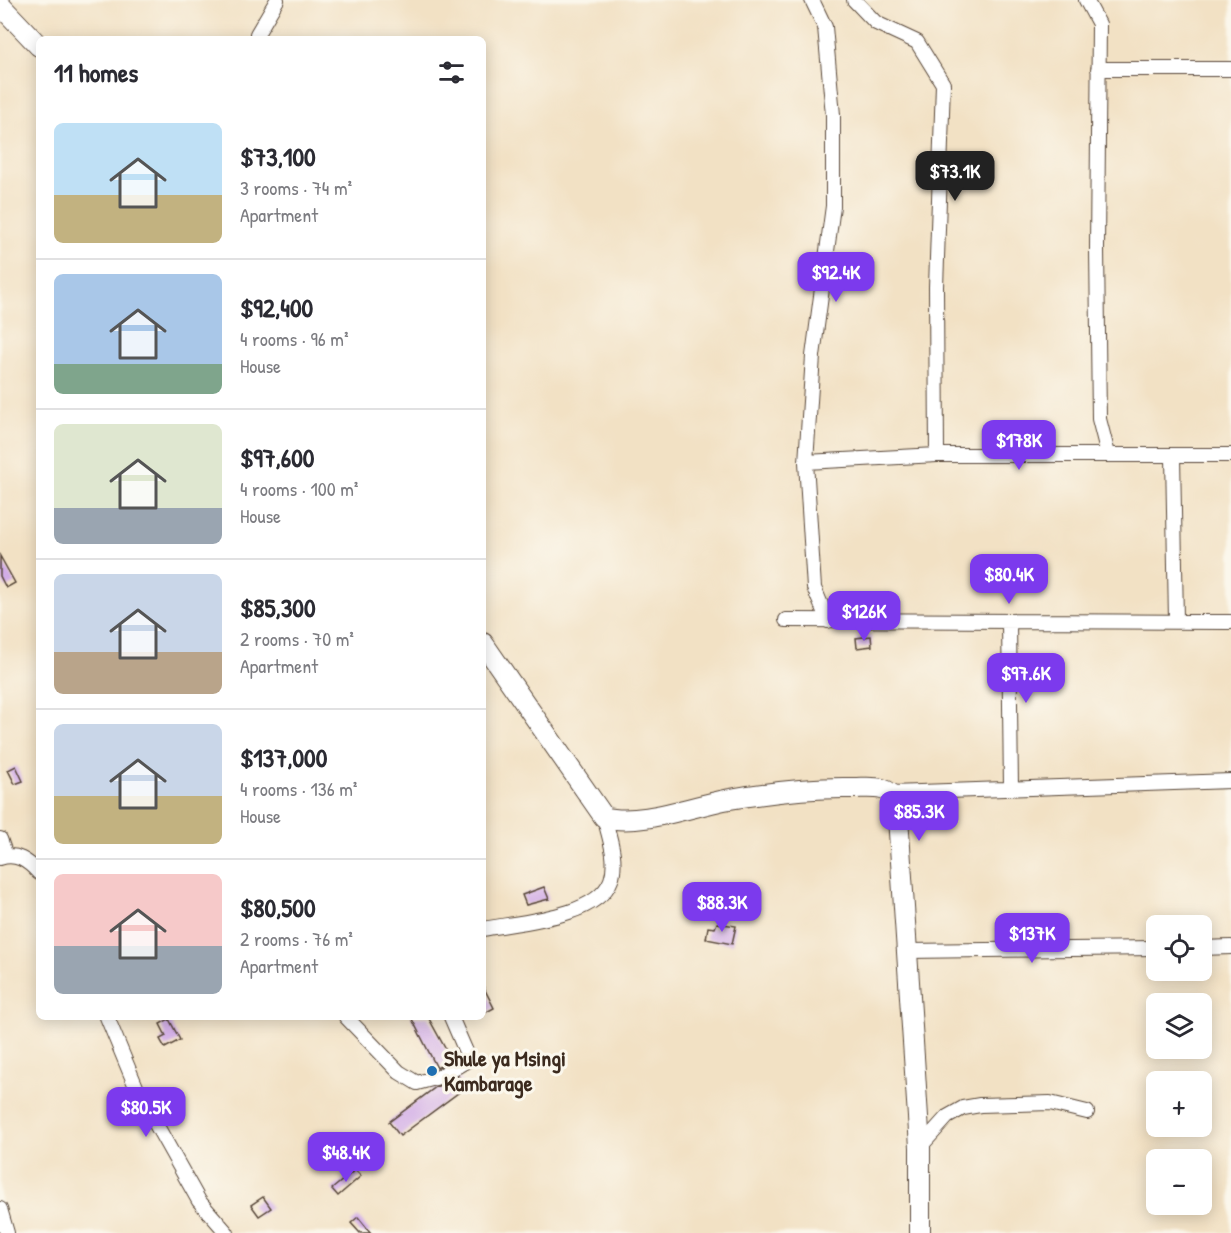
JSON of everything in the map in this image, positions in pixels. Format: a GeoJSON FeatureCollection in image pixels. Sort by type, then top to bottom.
{"type":"FeatureCollection","features":[{"type":"Feature","properties":{"kind":"street"},"geometry":{"type":"LineString","coordinates":[[257,36],[256,34],[277,0]]}},
{"type":"Feature","properties":{"kind":"street"},"geometry":{"type":"LineString","coordinates":[[812,0],[825,27],[832,83],[834,177],[833,206],[813,356],[806,462],[814,588],[828,621]]}},
{"type":"Feature","properties":{"kind":"street"},"geometry":{"type":"LineString","coordinates":[[854,0],[876,23],[917,42],[943,84],[936,287],[937,455]]}},
{"type":"Feature","properties":{"kind":"street"},"geometry":{"type":"LineString","coordinates":[[1086,0],[1099,24],[1099,419],[1108,454]]}},
{"type":"Feature","properties":{"kind":"street"},"geometry":{"type":"LineString","coordinates":[[0,5],[36,43]]}},
{"type":"Feature","properties":{"kind":"street"},"geometry":{"type":"LineString","coordinates":[[1098,69],[1231,69]]}},
{"type":"Feature","properties":{"kind":"street"},"geometry":{"type":"LineString","coordinates":[[806,462],[937,455],[1231,455]]}},
{"type":"Feature","properties":{"kind":"street"},"geometry":{"type":"LineString","coordinates":[[1173,456],[1176,620]]}},
{"type":"Feature","properties":{"kind":"street"},"geometry":{"type":"LineString","coordinates":[[786,620],[1231,622]]}},
{"type":"Feature","properties":{"kind":"street"},"geometry":{"type":"LineString","coordinates":[[1009,621],[1011,788]]}},
{"type":"Feature","properties":{"kind":"street"},"geometry":{"type":"LineString","coordinates":[[486,647],[604,817],[613,864],[611,880],[602,895],[589,906],[486,928]]}},
{"type":"Feature","properties":{"kind":"street"},"geometry":{"type":"LineString","coordinates":[[604,817],[635,819],[731,799],[822,788],[882,788],[892,793],[1231,781]]}},
{"type":"Feature","properties":{"kind":"street"},"geometry":{"type":"LineString","coordinates":[[892,793],[897,802],[920,1147],[920,1233]]}},
{"type":"Feature","properties":{"kind":"street"},"geometry":{"type":"LineString","coordinates":[[0,839],[3,857],[13,855],[24,860],[36,870]]}},
{"type":"Feature","properties":{"kind":"street"},"geometry":{"type":"LineString","coordinates":[[1212,948],[1231,947]]}},
{"type":"Feature","properties":{"kind":"street"},"geometry":{"type":"LineString","coordinates":[[907,951],[1146,948]]}},
{"type":"Feature","properties":{"kind":"street"},"geometry":{"type":"LineString","coordinates":[[108,1020],[139,1095],[199,1201],[227,1233]]}},
{"type":"Feature","properties":{"kind":"street"},"geometry":{"type":"LineString","coordinates":[[349,1020],[399,1071],[417,1083],[439,1077],[466,1061],[467,1054],[453,1020]]}},
{"type":"Feature","properties":{"kind":"street"},"geometry":{"type":"LineString","coordinates":[[920,1147],[947,1117],[963,1108],[980,1105],[1050,1103],[1087,1112]]}},
{"type":"Feature","properties":{"kind":"street"},"geometry":{"type":"LineString","coordinates":[[0,1209],[7,1233]]}},
{"type":"Feature","properties":{"kind":"building"},"geometry":{"type":"Polygon","coordinates":[[[0,556],[15,583],[6,588],[0,576],[0,556]]]}},
{"type":"Feature","properties":{"kind":"building"},"geometry":{"type":"Polygon","coordinates":[[[871,636],[872,646],[857,648],[856,638],[871,636]]]}},
{"type":"Feature","properties":{"kind":"building"},"geometry":{"type":"Polygon","coordinates":[[[16,766],[23,781],[15,784],[8,770],[16,766]]]}},
{"type":"Feature","properties":{"kind":"building"},"geometry":{"type":"Polygon","coordinates":[[[544,887],[549,899],[526,905],[522,895],[544,887]]]}},
{"type":"Feature","properties":{"kind":"building"},"geometry":{"type":"Polygon","coordinates":[[[717,923],[736,926],[732,944],[706,939],[708,927],[715,928],[717,923]]]}},
{"type":"Feature","properties":{"kind":"building"},"geometry":{"type":"Polygon","coordinates":[[[486,992],[494,1008],[486,1012],[486,992]]]}},
{"type":"Feature","properties":{"kind":"building"},"geometry":{"type":"Polygon","coordinates":[[[170,1020],[180,1040],[165,1048],[160,1039],[166,1036],[160,1024],[170,1020]]]}},
{"type":"Feature","properties":{"kind":"building"},"geometry":{"type":"Polygon","coordinates":[[[413,1020],[430,1020],[451,1059],[437,1068],[413,1020]]]}},
{"type":"Feature","properties":{"kind":"building"},"geometry":{"type":"Polygon","coordinates":[[[458,1076],[466,1087],[400,1136],[389,1122],[436,1087],[458,1076]]]}},
{"type":"Feature","properties":{"kind":"building"},"geometry":{"type":"Polygon","coordinates":[[[355,1170],[361,1176],[338,1196],[332,1189],[355,1170]]]}},
{"type":"Feature","properties":{"kind":"building"},"geometry":{"type":"Polygon","coordinates":[[[263,1197],[271,1208],[259,1216],[251,1205],[263,1197]]]}},
{"type":"Feature","properties":{"kind":"building"},"geometry":{"type":"Polygon","coordinates":[[[358,1217],[371,1233],[360,1233],[351,1223],[358,1217]]]}},
{"type":"Feature","properties":{"kind":"place","name":"Shule ya Msingi Kambarage"},"geometry":{"type":"Point","coordinates":[432,1071]}}]}
